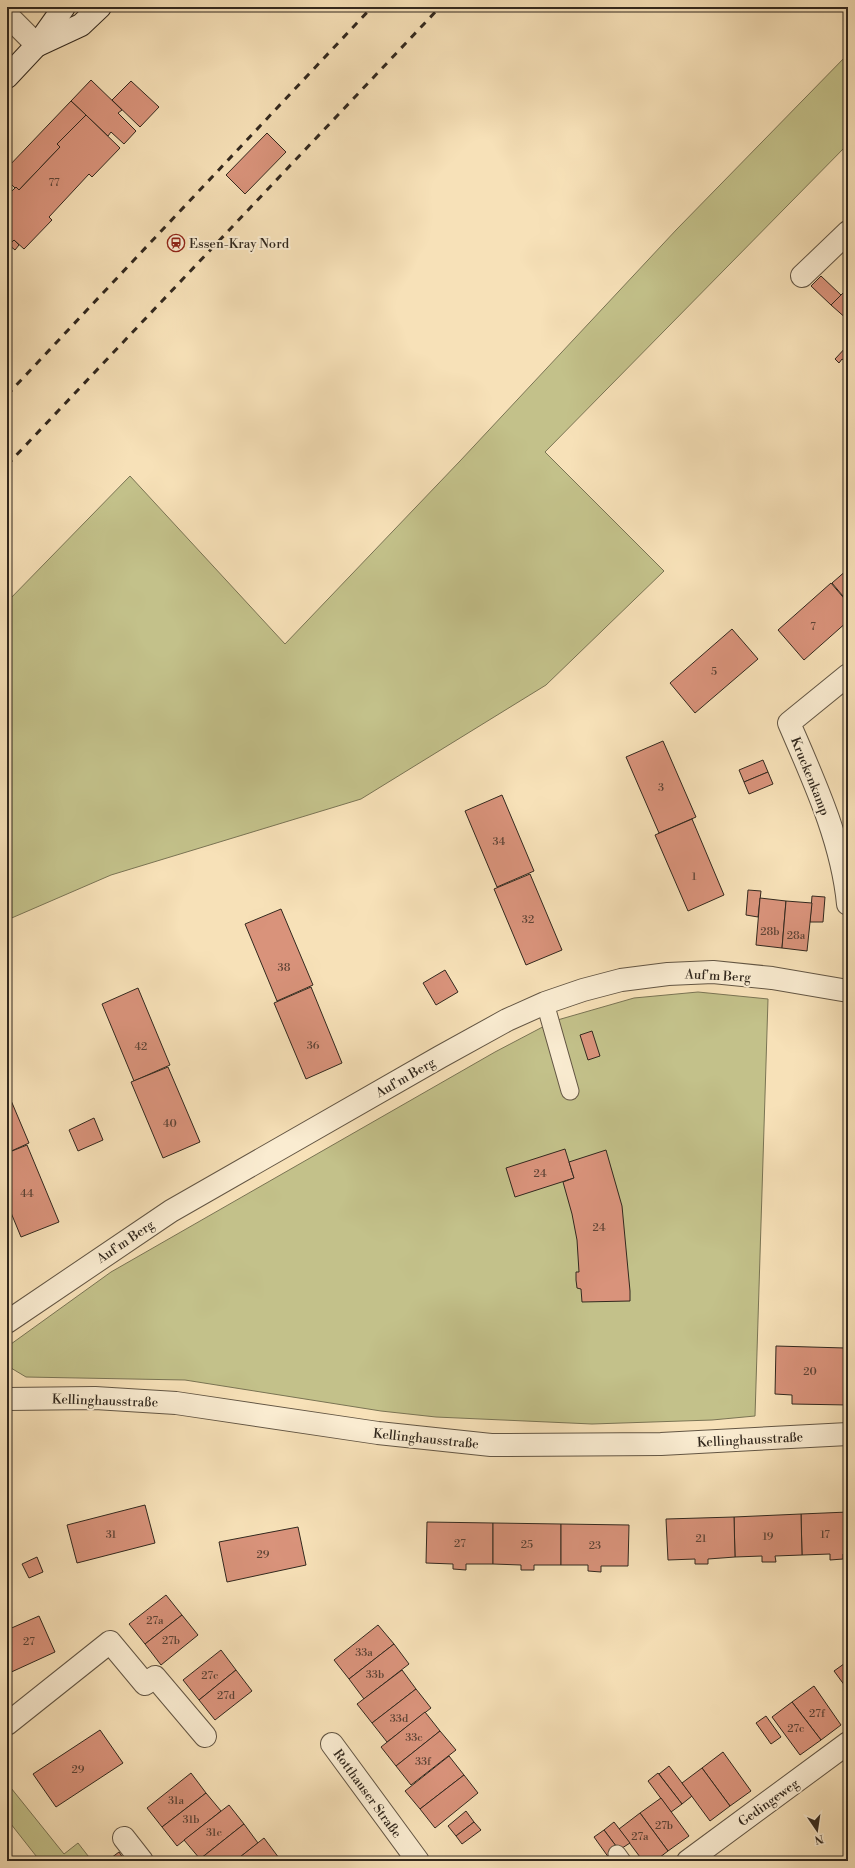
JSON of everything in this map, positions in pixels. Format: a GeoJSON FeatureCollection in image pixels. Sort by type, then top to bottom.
{"type":"FeatureCollection","features":[{"type":"Feature","properties":{"kind":"street"},"geometry":{"type":"LineString","coordinates":[[7,77],[37,45],[64,7]]}},
{"type":"Feature","properties":{"kind":"street"},"geometry":{"type":"LineString","coordinates":[[37,45],[80,25],[100,7]]}},
{"type":"Feature","properties":{"kind":"street"},"geometry":{"type":"LineString","coordinates":[[7,15],[37,45]]}},
{"type":"Feature","properties":{"kind":"street"},"geometry":{"type":"LineString","coordinates":[[802,276],[848,232]]}},
{"type":"Feature","properties":{"kind":"street","name":"Kruckenkamp"},"geometry":{"type":"LineString","coordinates":[[848,675],[789,723],[821,798],[837,848],[847,888],[848,904]]}},
{"type":"Feature","properties":{"kind":"street","name":"Auf'm Berg"},"geometry":{"type":"LineString","coordinates":[[8,1318],[171,1210],[474,1038],[507,1020],[545,1003],[582,990],[621,980],[668,974],[720,973],[848,987]]}},
{"type":"Feature","properties":{"kind":"street","name":"Kellinghausstraße"},"geometry":{"type":"LineString","coordinates":[[7,1399],[95,1398],[176,1403],[378,1434],[491,1445],[661,1444],[848,1434]]}},
{"type":"Feature","properties":{"kind":"street"},"geometry":{"type":"LineString","coordinates":[[7,1724],[110,1642],[145,1684],[155,1676],[205,1736]]}},
{"type":"Feature","properties":{"kind":"street","name":"Gedingeweg"},"geometry":{"type":"LineString","coordinates":[[688,1861],[848,1743]]}},
{"type":"Feature","properties":{"kind":"street","name":"Rotthauser Straße"},"geometry":{"type":"LineString","coordinates":[[332,1744],[418,1861]]}},
{"type":"Feature","properties":{"kind":"street"},"geometry":{"type":"LineString","coordinates":[[124,1838],[142,1861]]}},
{"type":"Feature","properties":{"kind":"lane"},"geometry":{"type":"LineString","coordinates":[[545,1003],[570,1091]]}},
{"type":"Feature","properties":{"kind":"shaded area"},"geometry":{"type":"Polygon","coordinates":[[[848,54],[848,144],[545,452],[664,571],[546,685],[361,799],[111,875],[7,920],[7,602],[130,476],[285,644],[460,461],[677,229],[848,54]]]}},
{"type":"Feature","properties":{"kind":"shaded area"},"geometry":{"type":"Polygon","coordinates":[[[698,992],[768,999],[755,1416],[712,1420],[592,1424],[436,1417],[381,1411],[185,1380],[26,1377],[11,1368],[11,1344],[111,1272],[495,1052],[554,1021],[634,998],[698,992]]]}},
{"type":"Feature","properties":{"kind":"shaded area"},"geometry":{"type":"Polygon","coordinates":[[[7,1783],[64,1854],[78,1843],[92,1861],[40,1861],[7,1819],[7,1783]]]}},
{"type":"Feature","properties":{"kind":"building"},"geometry":{"type":"Polygon","coordinates":[[[91,80],[122,110],[118,113],[136,131],[124,144],[111,132],[108,136],[71,101],[91,80]]]}},
{"type":"Feature","properties":{"kind":"building"},"geometry":{"type":"Polygon","coordinates":[[[131,81],[159,107],[140,127],[112,100],[131,81]]]}},
{"type":"Feature","properties":{"kind":"building"},"geometry":{"type":"Polygon","coordinates":[[[71,101],[86,115],[57,144],[60,147],[19,190],[15,188],[7,180],[7,168],[71,101]]]}},
{"type":"Feature","properties":{"kind":"building"},"geometry":{"type":"Polygon","coordinates":[[[86,115],[120,148],[92,177],[89,174],[49,217],[52,220],[24,249],[14,240],[7,248],[7,196],[16,187],[19,190],[60,147],[57,144],[86,115]]]}},
{"type":"Feature","properties":{"kind":"building"},"geometry":{"type":"Polygon","coordinates":[[[267,133],[286,152],[245,194],[226,175],[267,133]]]}},
{"type":"Feature","properties":{"kind":"building"},"geometry":{"type":"Polygon","coordinates":[[[14,240],[19,245],[15,250],[9,245],[14,240]]]}},
{"type":"Feature","properties":{"kind":"building"},"geometry":{"type":"Polygon","coordinates":[[[821,276],[841,295],[831,305],[811,286],[821,276]]]}},
{"type":"Feature","properties":{"kind":"building"},"geometry":{"type":"Polygon","coordinates":[[[848,288],[848,320],[831,305],[848,288]]]}},
{"type":"Feature","properties":{"kind":"building"},"geometry":{"type":"Polygon","coordinates":[[[848,345],[848,363],[842,359],[839,363],[835,359],[848,345]]]}},
{"type":"Feature","properties":{"kind":"building"},"geometry":{"type":"Polygon","coordinates":[[[848,569],[848,602],[832,583],[848,569]]]}},
{"type":"Feature","properties":{"kind":"building"},"geometry":{"type":"Polygon","coordinates":[[[831,583],[848,603],[848,621],[804,660],[778,630],[831,583]]]}},
{"type":"Feature","properties":{"kind":"building"},"geometry":{"type":"Polygon","coordinates":[[[732,629],[758,659],[695,713],[670,683],[732,629]]]}},
{"type":"Feature","properties":{"kind":"building"},"geometry":{"type":"Polygon","coordinates":[[[663,741],[696,817],[659,833],[626,757],[663,741]]]}},
{"type":"Feature","properties":{"kind":"building"},"geometry":{"type":"Polygon","coordinates":[[[763,760],[768,772],[744,782],[739,770],[763,760]]]}},
{"type":"Feature","properties":{"kind":"building"},"geometry":{"type":"Polygon","coordinates":[[[768,772],[773,784],[749,794],[744,782],[768,772]]]}},
{"type":"Feature","properties":{"kind":"building"},"geometry":{"type":"Polygon","coordinates":[[[502,795],[534,871],[497,887],[465,811],[502,795]]]}},
{"type":"Feature","properties":{"kind":"building"},"geometry":{"type":"Polygon","coordinates":[[[692,819],[724,895],[688,911],[655,835],[692,819]]]}},
{"type":"Feature","properties":{"kind":"building"},"geometry":{"type":"Polygon","coordinates":[[[530,874],[562,950],[526,965],[494,889],[530,874]]]}},
{"type":"Feature","properties":{"kind":"building"},"geometry":{"type":"Polygon","coordinates":[[[748,890],[761,891],[758,917],[746,915],[748,890]]]}},
{"type":"Feature","properties":{"kind":"building"},"geometry":{"type":"Polygon","coordinates":[[[812,896],[825,897],[823,922],[810,922],[812,896]]]}},
{"type":"Feature","properties":{"kind":"building"},"geometry":{"type":"Polygon","coordinates":[[[760,898],[786,901],[782,948],[756,945],[760,898]]]}},
{"type":"Feature","properties":{"kind":"building"},"geometry":{"type":"Polygon","coordinates":[[[786,901],[812,903],[807,951],[782,948],[786,901]]]}},
{"type":"Feature","properties":{"kind":"building"},"geometry":{"type":"Polygon","coordinates":[[[281,909],[313,985],[277,1001],[245,924],[281,909]]]}},
{"type":"Feature","properties":{"kind":"building"},"geometry":{"type":"Polygon","coordinates":[[[445,970],[458,992],[436,1005],[423,983],[445,970]]]}},
{"type":"Feature","properties":{"kind":"building"},"geometry":{"type":"Polygon","coordinates":[[[311,987],[342,1063],[306,1079],[274,1003],[311,987]]]}},
{"type":"Feature","properties":{"kind":"building"},"geometry":{"type":"Polygon","coordinates":[[[138,988],[170,1065],[134,1081],[102,1004],[138,988]]]}},
{"type":"Feature","properties":{"kind":"building"},"geometry":{"type":"Polygon","coordinates":[[[592,1031],[600,1056],[588,1060],[580,1035],[592,1031]]]}},
{"type":"Feature","properties":{"kind":"building"},"geometry":{"type":"Polygon","coordinates":[[[168,1067],[200,1142],[163,1158],[131,1082],[168,1067]]]}},
{"type":"Feature","properties":{"kind":"building"},"geometry":{"type":"Polygon","coordinates":[[[7,1091],[29,1143],[7,1153],[7,1091]]]}},
{"type":"Feature","properties":{"kind":"building"},"geometry":{"type":"Polygon","coordinates":[[[94,1118],[103,1140],[78,1151],[69,1130],[94,1118]]]}},
{"type":"Feature","properties":{"kind":"building"},"geometry":{"type":"Polygon","coordinates":[[[27,1145],[59,1222],[21,1237],[7,1203],[7,1153],[27,1145]]]}},
{"type":"Feature","properties":{"kind":"building"},"geometry":{"type":"Polygon","coordinates":[[[565,1149],[574,1178],[515,1197],[506,1168],[565,1149]]]}},
{"type":"Feature","properties":{"kind":"building"},"geometry":{"type":"Polygon","coordinates":[[[606,1150],[622,1206],[630,1301],[582,1302],[581,1289],[577,1288],[576,1280],[576,1272],[579,1272],[577,1240],[572,1214],[563,1182],[574,1178],[569,1162],[606,1150]]]}},
{"type":"Feature","properties":{"kind":"building"},"geometry":{"type":"Polygon","coordinates":[[[847,1260],[848,1304],[846,1304],[847,1260]]]}},
{"type":"Feature","properties":{"kind":"building"},"geometry":{"type":"Polygon","coordinates":[[[846,1304],[848,1304],[848,1348],[845,1348],[846,1304]]]}},
{"type":"Feature","properties":{"kind":"building"},"geometry":{"type":"Polygon","coordinates":[[[776,1346],[845,1348],[844,1394],[848,1394],[848,1405],[792,1404],[792,1395],[775,1394],[776,1346]]]}},
{"type":"Feature","properties":{"kind":"building"},"geometry":{"type":"Polygon","coordinates":[[[845,1348],[848,1348],[848,1394],[844,1394],[845,1348]]]}},
{"type":"Feature","properties":{"kind":"building"},"geometry":{"type":"Polygon","coordinates":[[[145,1505],[155,1543],[77,1563],[67,1525],[145,1505]]]}},
{"type":"Feature","properties":{"kind":"building"},"geometry":{"type":"Polygon","coordinates":[[[848,1512],[848,1553],[843,1554],[843,1559],[830,1560],[830,1554],[802,1555],[801,1514],[848,1512]]]}},
{"type":"Feature","properties":{"kind":"building"},"geometry":{"type":"Polygon","coordinates":[[[801,1514],[802,1555],[775,1556],[776,1562],[762,1562],[762,1556],[735,1557],[734,1517],[801,1514]]]}},
{"type":"Feature","properties":{"kind":"building"},"geometry":{"type":"Polygon","coordinates":[[[734,1517],[735,1557],[708,1559],[708,1564],[695,1564],[695,1559],[668,1560],[666,1519],[734,1517]]]}},
{"type":"Feature","properties":{"kind":"building"},"geometry":{"type":"Polygon","coordinates":[[[427,1522],[493,1523],[493,1564],[466,1564],[466,1570],[453,1569],[453,1564],[426,1563],[427,1522]]]}},
{"type":"Feature","properties":{"kind":"building"},"geometry":{"type":"Polygon","coordinates":[[[493,1523],[561,1524],[561,1565],[534,1565],[534,1570],[521,1570],[521,1565],[493,1564],[493,1523]]]}},
{"type":"Feature","properties":{"kind":"building"},"geometry":{"type":"Polygon","coordinates":[[[561,1524],[629,1525],[628,1566],[601,1566],[601,1572],[588,1571],[588,1565],[561,1565],[561,1524]]]}},
{"type":"Feature","properties":{"kind":"building"},"geometry":{"type":"Polygon","coordinates":[[[298,1527],[306,1565],[227,1582],[219,1542],[298,1527]]]}},
{"type":"Feature","properties":{"kind":"building"},"geometry":{"type":"Polygon","coordinates":[[[37,1557],[43,1572],[29,1578],[22,1564],[37,1557]]]}},
{"type":"Feature","properties":{"kind":"building"},"geometry":{"type":"Polygon","coordinates":[[[166,1595],[182,1615],[145,1644],[129,1624],[166,1595]]]}},
{"type":"Feature","properties":{"kind":"building"},"geometry":{"type":"Polygon","coordinates":[[[182,1615],[198,1635],[161,1665],[145,1644],[182,1615]]]}},
{"type":"Feature","properties":{"kind":"building"},"geometry":{"type":"Polygon","coordinates":[[[39,1616],[55,1652],[7,1674],[7,1630],[39,1616]]]}},
{"type":"Feature","properties":{"kind":"building"},"geometry":{"type":"Polygon","coordinates":[[[378,1625],[394,1644],[349,1679],[334,1660],[378,1625]]]}},
{"type":"Feature","properties":{"kind":"building"},"geometry":{"type":"Polygon","coordinates":[[[394,1644],[409,1664],[364,1699],[349,1679],[394,1644]]]}},
{"type":"Feature","properties":{"kind":"building"},"geometry":{"type":"Polygon","coordinates":[[[221,1650],[236,1670],[199,1700],[183,1680],[221,1650]]]}},
{"type":"Feature","properties":{"kind":"building"},"geometry":{"type":"Polygon","coordinates":[[[848,1661],[848,1690],[834,1671],[848,1661]]]}},
{"type":"Feature","properties":{"kind":"building"},"geometry":{"type":"Polygon","coordinates":[[[236,1670],[252,1691],[215,1720],[199,1700],[236,1670]]]}},
{"type":"Feature","properties":{"kind":"building"},"geometry":{"type":"Polygon","coordinates":[[[402,1670],[416,1689],[372,1723],[357,1704],[402,1670]]]}},
{"type":"Feature","properties":{"kind":"building"},"geometry":{"type":"Polygon","coordinates":[[[814,1686],[841,1725],[821,1740],[792,1702],[814,1686]]]}},
{"type":"Feature","properties":{"kind":"building"},"geometry":{"type":"Polygon","coordinates":[[[416,1689],[431,1708],[387,1742],[372,1723],[416,1689]]]}},
{"type":"Feature","properties":{"kind":"building"},"geometry":{"type":"Polygon","coordinates":[[[792,1702],[821,1740],[800,1755],[772,1717],[792,1702]]]}},
{"type":"Feature","properties":{"kind":"building"},"geometry":{"type":"Polygon","coordinates":[[[425,1712],[440,1731],[396,1766],[381,1747],[425,1712]]]}},
{"type":"Feature","properties":{"kind":"building"},"geometry":{"type":"Polygon","coordinates":[[[766,1716],[781,1737],[771,1744],[756,1723],[766,1716]]]}},
{"type":"Feature","properties":{"kind":"building"},"geometry":{"type":"Polygon","coordinates":[[[100,1730],[123,1763],[56,1807],[33,1774],[100,1730]]]}},
{"type":"Feature","properties":{"kind":"building"},"geometry":{"type":"Polygon","coordinates":[[[440,1731],[456,1750],[411,1785],[396,1766],[440,1731]]]}},
{"type":"Feature","properties":{"kind":"building"},"geometry":{"type":"Polygon","coordinates":[[[723,1752],[751,1791],[730,1806],[702,1768],[723,1752]]]}},
{"type":"Feature","properties":{"kind":"building"},"geometry":{"type":"Polygon","coordinates":[[[449,1756],[464,1775],[420,1809],[405,1791],[449,1756]]]}},
{"type":"Feature","properties":{"kind":"building"},"geometry":{"type":"Polygon","coordinates":[[[669,1766],[692,1796],[682,1804],[659,1774],[669,1766]]]}},
{"type":"Feature","properties":{"kind":"building"},"geometry":{"type":"Polygon","coordinates":[[[702,1768],[730,1806],[710,1821],[682,1783],[702,1768]]]}},
{"type":"Feature","properties":{"kind":"building"},"geometry":{"type":"Polygon","coordinates":[[[191,1773],[206,1793],[162,1827],[147,1808],[191,1773]]]}},
{"type":"Feature","properties":{"kind":"building"},"geometry":{"type":"Polygon","coordinates":[[[658,1773],[682,1804],[671,1812],[648,1781],[658,1773]]]}},
{"type":"Feature","properties":{"kind":"building"},"geometry":{"type":"Polygon","coordinates":[[[464,1775],[478,1793],[435,1828],[420,1809],[464,1775]]]}},
{"type":"Feature","properties":{"kind":"building"},"geometry":{"type":"Polygon","coordinates":[[[206,1793],[221,1811],[177,1846],[162,1827],[206,1793]]]}},
{"type":"Feature","properties":{"kind":"building"},"geometry":{"type":"Polygon","coordinates":[[[661,1798],[689,1836],[668,1851],[640,1813],[661,1798]]]}},
{"type":"Feature","properties":{"kind":"building"},"geometry":{"type":"Polygon","coordinates":[[[229,1805],[244,1824],[200,1859],[184,1840],[229,1805]]]}},
{"type":"Feature","properties":{"kind":"building"},"geometry":{"type":"Polygon","coordinates":[[[466,1811],[474,1822],[456,1836],[448,1826],[466,1811]]]}},
{"type":"Feature","properties":{"kind":"building"},"geometry":{"type":"Polygon","coordinates":[[[640,1813],[668,1851],[655,1861],[643,1861],[619,1829],[640,1813]]]}},
{"type":"Feature","properties":{"kind":"building"},"geometry":{"type":"Polygon","coordinates":[[[474,1822],[481,1830],[462,1844],[456,1836],[474,1822]]]}},
{"type":"Feature","properties":{"kind":"building"},"geometry":{"type":"Polygon","coordinates":[[[614,1822],[630,1843],[619,1850],[604,1830],[614,1822]]]}},
{"type":"Feature","properties":{"kind":"building"},"geometry":{"type":"Polygon","coordinates":[[[244,1824],[258,1843],[235,1861],[201,1861],[200,1859],[244,1824]]]}},
{"type":"Feature","properties":{"kind":"building"},"geometry":{"type":"Polygon","coordinates":[[[604,1830],[619,1850],[609,1858],[594,1837],[604,1830]]]}},
{"type":"Feature","properties":{"kind":"building"},"geometry":{"type":"Polygon","coordinates":[[[264,1838],[279,1858],[275,1861],[235,1861],[264,1838]]]}},
{"type":"Feature","properties":{"kind":"building"},"geometry":{"type":"Polygon","coordinates":[[[119,1852],[125,1861],[107,1861],[119,1852]]]}},
{"type":"Feature","properties":{"kind":"railway"},"geometry":{"type":"LineString","coordinates":[[7,395],[372,7]]}},
{"type":"Feature","properties":{"kind":"railway"},"geometry":{"type":"LineString","coordinates":[[7,465],[440,7]]}},
{"type":"Feature","properties":{"kind":"place","name":"Essen-Kray Nord"},"geometry":{"type":"Point","coordinates":[176,243]}}]}
